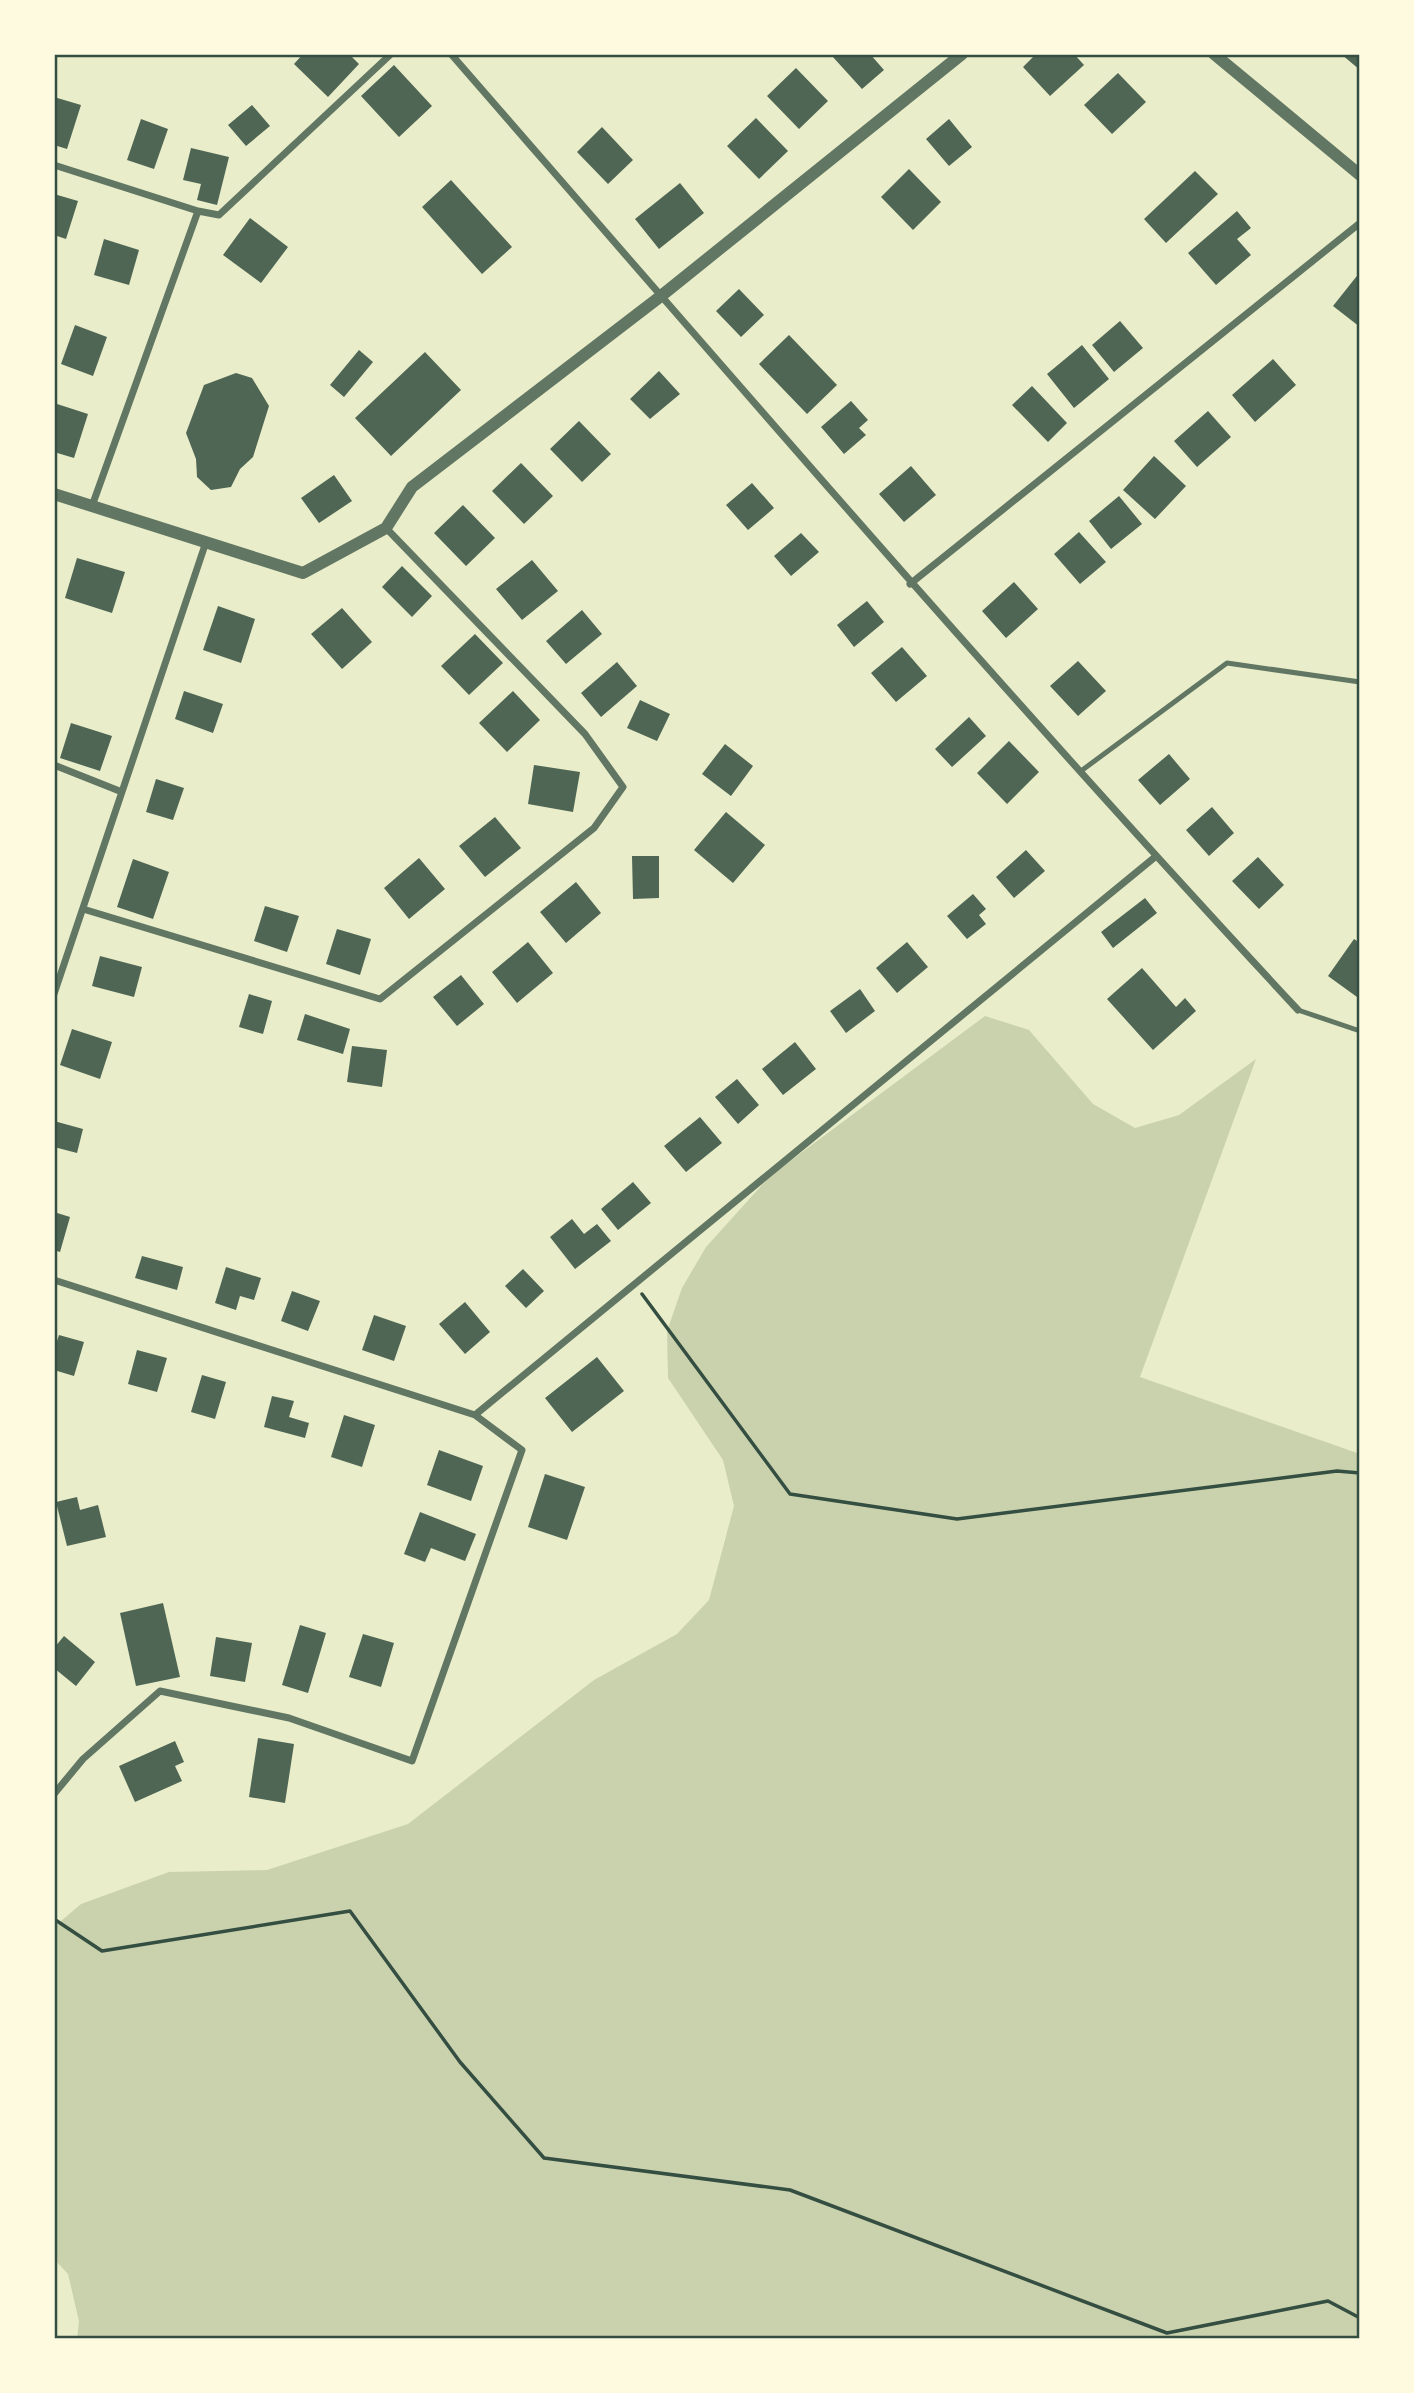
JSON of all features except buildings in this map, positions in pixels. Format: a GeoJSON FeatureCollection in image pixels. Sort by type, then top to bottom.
{"type":"FeatureCollection","features":[{"type":"Feature","properties":{"kind":"street"},"geometry":{"type":"LineString","coordinates":[[54,165],[198,211],[219,215],[391,54]]}},
{"type":"Feature","properties":{"kind":"street"},"geometry":{"type":"LineString","coordinates":[[451,54],[910,584],[1081,771],[1155,857],[1298,1010]]}},
{"type":"Feature","properties":{"kind":"street"},"geometry":{"type":"LineString","coordinates":[[54,494],[303,573],[386,528],[412,487],[661,296],[962,54]]}},
{"type":"Feature","properties":{"kind":"street"},"geometry":{"type":"LineString","coordinates":[[1214,54],[1360,175]]}},
{"type":"Feature","properties":{"kind":"street"},"geometry":{"type":"LineString","coordinates":[[92,506],[198,211]]}},
{"type":"Feature","properties":{"kind":"street"},"geometry":{"type":"LineString","coordinates":[[910,584],[1360,223]]}},
{"type":"Feature","properties":{"kind":"street"},"geometry":{"type":"LineString","coordinates":[[83,909],[380,999],[594,828],[624,786],[585,734],[386,528]]}},
{"type":"Feature","properties":{"kind":"street"},"geometry":{"type":"LineString","coordinates":[[54,994],[206,542]]}},
{"type":"Feature","properties":{"kind":"street"},"geometry":{"type":"LineString","coordinates":[[54,765],[122,792]]}},
{"type":"Feature","properties":{"kind":"street"},"geometry":{"type":"LineString","coordinates":[[475,1415],[1155,857]]}},
{"type":"Feature","properties":{"kind":"street"},"geometry":{"type":"LineString","coordinates":[[54,1280],[475,1415],[522,1450],[412,1762],[289,1718],[160,1691],[83,1759],[54,1794]]}},
{"type":"Feature","properties":{"kind":"lane"},"geometry":{"type":"LineString","coordinates":[[1081,771],[1227,663],[1360,682]]}},
{"type":"Feature","properties":{"kind":"lane"},"geometry":{"type":"LineString","coordinates":[[1298,1010],[1360,1031]]}},
{"type":"Feature","properties":{"kind":"path"},"geometry":{"type":"LineString","coordinates":[[634,1284],[790,1494],[957,1520],[1337,1471],[1360,1473]]}},
{"type":"Feature","properties":{"kind":"path"},"geometry":{"type":"LineString","coordinates":[[54,1919],[102,1951],[350,1911],[460,2062],[544,2158],[790,2190],[1167,2333],[1328,2301],[1360,2318]]}},
{"type":"Feature","properties":{"kind":"green space"},"geometry":{"type":"Polygon","coordinates":[[[985,1016],[1029,1030],[1093,1104],[1135,1128],[1179,1115],[1256,1059],[1140,1377],[1360,1454],[1360,2339],[77,2339],[79,2321],[68,2274],[54,2259],[54,1927],[81,1904],[169,1872],[267,1870],[408,1824],[594,1680],[677,1634],[709,1600],[734,1506],[723,1460],[668,1378],[667,1331],[682,1288],[706,1247],[770,1176],[985,1016]]]}}]}
